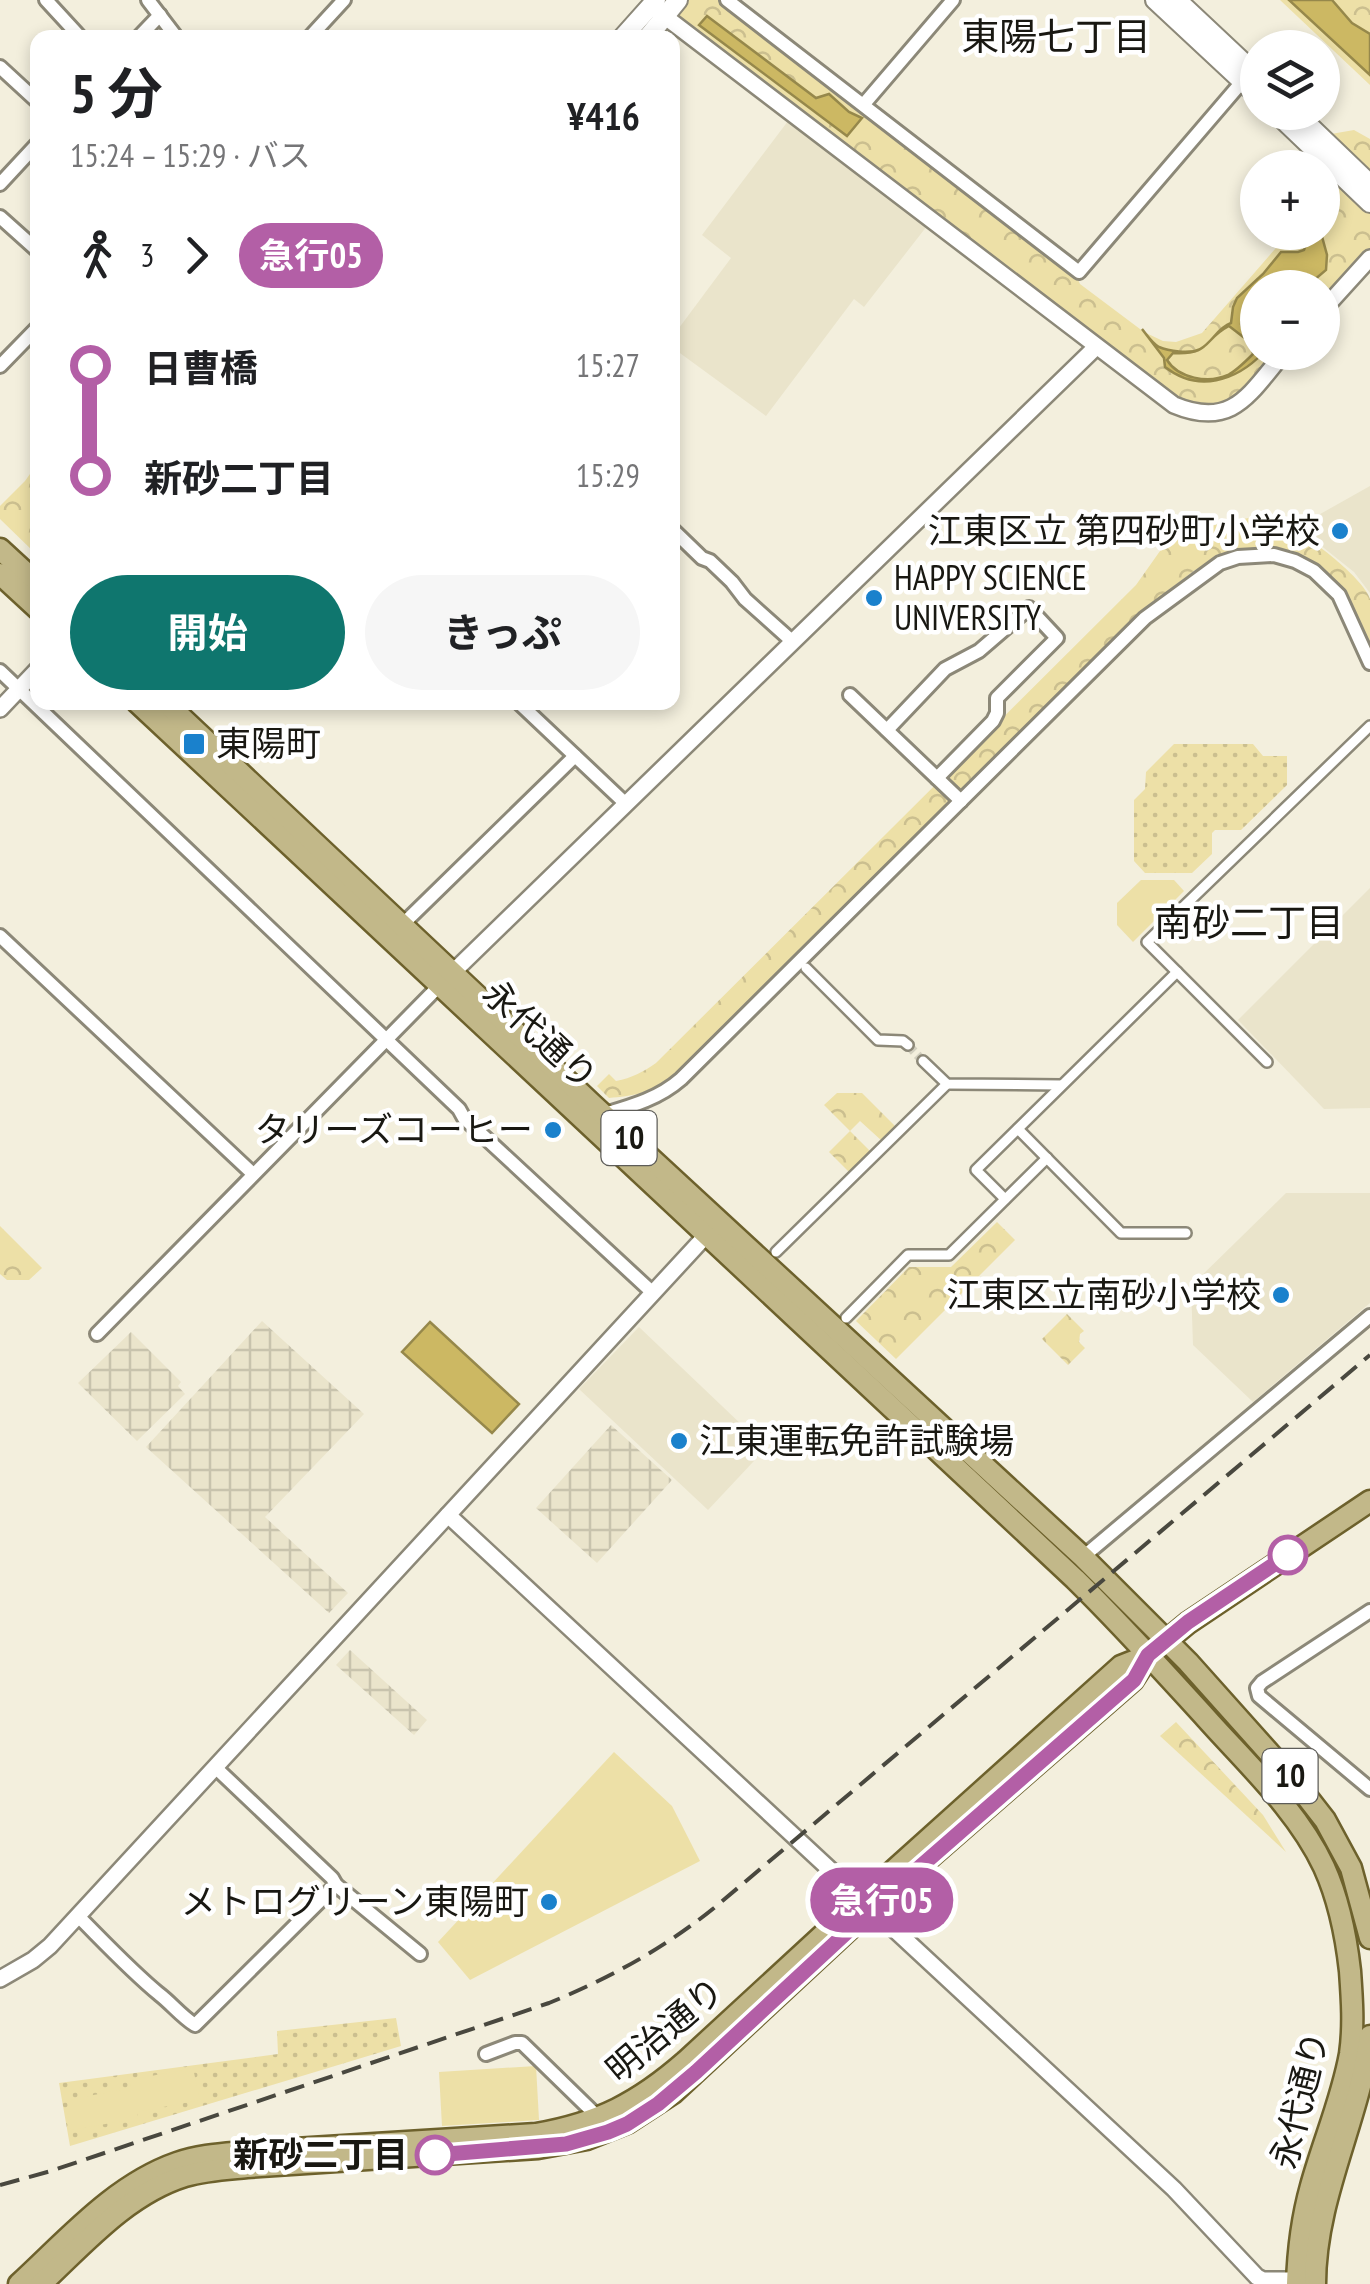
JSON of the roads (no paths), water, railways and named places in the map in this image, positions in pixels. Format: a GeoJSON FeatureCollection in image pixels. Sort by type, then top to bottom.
{"type":"FeatureCollection","features":[{"type":"Feature","properties":{"kind":"main road"},"geometry":{"type":"LineString","coordinates":[[1155,0],[1240,67]]}},
{"type":"Feature","properties":{"kind":"main road"},"geometry":{"type":"LineString","coordinates":[[1177,0],[1240,65]]}},
{"type":"Feature","properties":{"kind":"main road"},"geometry":{"type":"LineString","coordinates":[[631,30],[659,5]]}},
{"type":"Feature","properties":{"kind":"main road"},"geometry":{"type":"LineString","coordinates":[[650,30],[659,5]]}},
{"type":"Feature","properties":{"kind":"main road"},"geometry":{"type":"LineString","coordinates":[[1293,130],[1370,202]]}},
{"type":"Feature","properties":{"kind":"main road"},"geometry":{"type":"LineString","coordinates":[[1314,130],[1370,184]]}},
{"type":"Feature","properties":{"kind":"main road"},"geometry":{"type":"LineString","coordinates":[[0,549],[30,577]]}},
{"type":"Feature","properties":{"kind":"main road"},"geometry":{"type":"LineString","coordinates":[[0,574],[30,602]]}},
{"type":"Feature","properties":{"kind":"main road","name":"永代通り"},"geometry":{"type":"LineString","coordinates":[[146,710],[446,979],[713,1228],[1095,1569],[1166,1640],[1325,1820],[1352,1868],[1370,1935]]}},
{"type":"Feature","properties":{"kind":"main road","name":"永代通り"},"geometry":{"type":"LineString","coordinates":[[179,710],[403,924],[446,979]]}},
{"type":"Feature","properties":{"kind":"main road","name":"永代通り"},"geometry":{"type":"LineString","coordinates":[[713,1228],[1096,1600],[1268,1787],[1310,1841],[1332,1888],[1341,1919],[1353,2015],[1345,2079],[1308,2201],[1300,2244],[1303,2283]]}},
{"type":"Feature","properties":{"kind":"main road","name":"明治通り"},"geometry":{"type":"LineString","coordinates":[[19,2284],[114,2198],[133,2184],[179,2162],[246,2152],[536,2134],[600,2118],[636,2101],[1134,1680],[1148,1655],[1188,1622],[1370,1501]]}},
{"type":"Feature","properties":{"kind":"main road","name":"明治通り"},"geometry":{"type":"LineString","coordinates":[[42,2284],[123,2209],[184,2176],[207,2170],[538,2148],[587,2139],[627,2124],[684,2082],[868,1903]]}},
{"type":"Feature","properties":{"kind":"main road","name":"永代通り"},"geometry":{"type":"LineString","coordinates":[[1303,2283],[1364,2073],[1370,2036]]}},
{"type":"Feature","properties":{"kind":"street"},"geometry":{"type":"LineString","coordinates":[[46,0],[74,30]]}},
{"type":"Feature","properties":{"kind":"street"},"geometry":{"type":"LineString","coordinates":[[148,0],[170,30]]}},
{"type":"Feature","properties":{"kind":"street"},"geometry":{"type":"LineString","coordinates":[[316,30],[344,0]]}},
{"type":"Feature","properties":{"kind":"street"},"geometry":{"type":"LineString","coordinates":[[727,0],[1079,272],[1240,89]]}},
{"type":"Feature","properties":{"kind":"street"},"geometry":{"type":"LineString","coordinates":[[864,104],[954,0]]}},
{"type":"Feature","properties":{"kind":"street"},"geometry":{"type":"LineString","coordinates":[[659,5],[1174,405],[1206,415],[1235,407],[1269,370]]}},
{"type":"Feature","properties":{"kind":"street"},"geometry":{"type":"LineString","coordinates":[[146,30],[160,15]]}},
{"type":"Feature","properties":{"kind":"street"},"geometry":{"type":"LineString","coordinates":[[0,67],[30,95]]}},
{"type":"Feature","properties":{"kind":"street"},"geometry":{"type":"LineString","coordinates":[[0,184],[30,152]]}},
{"type":"Feature","properties":{"kind":"street"},"geometry":{"type":"LineString","coordinates":[[0,216],[30,244]]}},
{"type":"Feature","properties":{"kind":"street"},"geometry":{"type":"LineString","coordinates":[[1340,292],[1369,262]]}},
{"type":"Feature","properties":{"kind":"street"},"geometry":{"type":"LineString","coordinates":[[0,366],[30,335]]}},
{"type":"Feature","properties":{"kind":"street"},"geometry":{"type":"LineString","coordinates":[[97,1334],[384,1040],[1096,347]]}},
{"type":"Feature","properties":{"kind":"street"},"geometry":{"type":"LineString","coordinates":[[680,537],[794,642]]}},
{"type":"Feature","properties":{"kind":"street"},"geometry":{"type":"LineString","coordinates":[[593,1117],[642,1103],[670,1088],[1145,618],[1220,563],[1238,557],[1274,555],[1314,571],[1339,595],[1370,663]]}},
{"type":"Feature","properties":{"kind":"street"},"geometry":{"type":"LineString","coordinates":[[887,730],[946,669],[979,650],[1029,608],[1057,638],[997,698],[993,721],[937,778]]}},
{"type":"Feature","properties":{"kind":"street"},"geometry":{"type":"LineString","coordinates":[[0,670],[30,699]]}},
{"type":"Feature","properties":{"kind":"street"},"geometry":{"type":"LineString","coordinates":[[0,709],[30,677]]}},
{"type":"Feature","properties":{"kind":"street"},"geometry":{"type":"LineString","coordinates":[[850,695],[962,801]]}},
{"type":"Feature","properties":{"kind":"street"},"geometry":{"type":"LineString","coordinates":[[42,710],[464,1118],[653,1293]]}},
{"type":"Feature","properties":{"kind":"street"},"geometry":{"type":"LineString","coordinates":[[526,710],[626,804]]}},
{"type":"Feature","properties":{"kind":"street"},"geometry":{"type":"LineString","coordinates":[[1267,1062],[1147,942],[1370,726]]}},
{"type":"Feature","properties":{"kind":"street"},"geometry":{"type":"LineString","coordinates":[[403,924],[575,756]]}},
{"type":"Feature","properties":{"kind":"street"},"geometry":{"type":"LineString","coordinates":[[0,936],[253,1174]]}},
{"type":"Feature","properties":{"kind":"street"},"geometry":{"type":"LineString","coordinates":[[806,968],[878,1040],[903,1040],[908,1045]]}},
{"type":"Feature","properties":{"kind":"street"},"geometry":{"type":"LineString","coordinates":[[1005,1200],[976,1170],[1177,972]]}},
{"type":"Feature","properties":{"kind":"street"},"geometry":{"type":"LineString","coordinates":[[924,1061],[947,1084],[1062,1085]]}},
{"type":"Feature","properties":{"kind":"street"},"geometry":{"type":"LineString","coordinates":[[776,1252],[947,1084]]}},
{"type":"Feature","properties":{"kind":"street"},"geometry":{"type":"LineString","coordinates":[[1018,1128],[1122,1233],[1186,1233]]}},
{"type":"Feature","properties":{"kind":"street"},"geometry":{"type":"LineString","coordinates":[[846,1318],[908,1255],[949,1255],[1047,1158]]}},
{"type":"Feature","properties":{"kind":"street"},"geometry":{"type":"LineString","coordinates":[[0,1979],[33,1960],[78,1916],[713,1228]]}},
{"type":"Feature","properties":{"kind":"street"},"geometry":{"type":"LineString","coordinates":[[1095,1569],[1370,1316]]}},
{"type":"Feature","properties":{"kind":"street"},"geometry":{"type":"LineString","coordinates":[[448,1515],[1174,2189],[1257,2277],[1303,2283]]}},
{"type":"Feature","properties":{"kind":"street"},"geometry":{"type":"LineString","coordinates":[[1370,1611],[1257,1688],[1259,1696],[1370,1790]]}},
{"type":"Feature","properties":{"kind":"street"},"geometry":{"type":"LineString","coordinates":[[215,1767],[336,1884],[420,1954]]}},
{"type":"Feature","properties":{"kind":"street"},"geometry":{"type":"LineString","coordinates":[[78,1916],[146,1985],[195,2025],[336,1884]]}},
{"type":"Feature","properties":{"kind":"street"},"geometry":{"type":"LineString","coordinates":[[486,2054],[522,2043],[600,2118]]}},
{"type":"Feature","properties":{"kind":"tunnel"},"geometry":{"type":"LineString","coordinates":[[908,1045],[923,1061]]}},
{"type":"Feature","properties":{"kind":"railway"},"geometry":{"type":"LineString","coordinates":[[0,2185],[549,2003],[615,1973],[655,1949],[714,1908],[1370,1355]]}},
{"type":"Feature","properties":{"kind":"place","name":"江東区立 第四砂町小学校"},"geometry":{"type":"Point","coordinates":[1340,531]}},
{"type":"Feature","properties":{"kind":"place","name":"HAPPY SCIENCE UNIVERSITY"},"geometry":{"type":"Point","coordinates":[874,598]}},
{"type":"Feature","properties":{"kind":"place","name":"東陽町"},"geometry":{"type":"Point","coordinates":[194,744]}},
{"type":"Feature","properties":{"kind":"place","name":"タリーズコーヒー"},"geometry":{"type":"Point","coordinates":[553,1130]}},
{"type":"Feature","properties":{"kind":"place","name":"江東区立南砂小学校"},"geometry":{"type":"Point","coordinates":[1281,1295]}},
{"type":"Feature","properties":{"kind":"place","name":"江東運転免許試験場"},"geometry":{"type":"Point","coordinates":[679,1441]}},
{"type":"Feature","properties":{"kind":"place","name":"メトログリーン東陽町"},"geometry":{"type":"Point","coordinates":[549,1902]}},
{"type":"Feature","properties":{"kind":"place","name":"新砂二丁目"},"geometry":{"type":"Point","coordinates":[435,2155]}},
{"type":"Feature","properties":{"kind":"district","name":"東陽七丁目"},"geometry":{"type":"Point","coordinates":[1056,37]}},
{"type":"Feature","properties":{"kind":"district","name":"南砂二丁目"},"geometry":{"type":"Point","coordinates":[1249,923]}}]}
